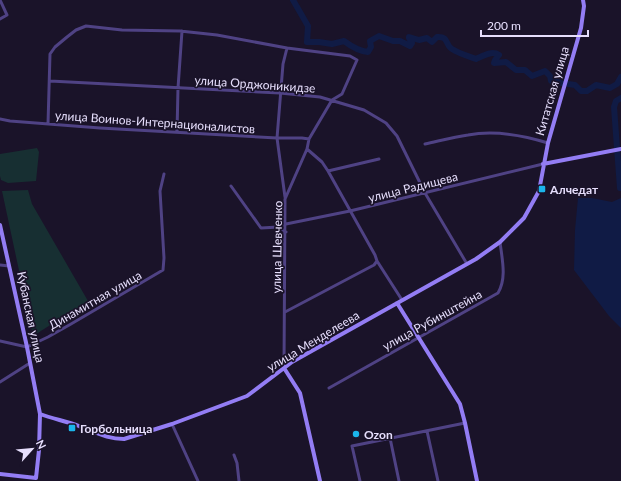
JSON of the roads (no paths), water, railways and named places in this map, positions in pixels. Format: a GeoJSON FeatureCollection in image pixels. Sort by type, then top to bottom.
{"type":"FeatureCollection","features":[{"type":"Feature","properties":{"kind":"street"},"geometry":{"type":"LineString","coordinates":[[0,0],[7,15],[0,19]]}},
{"type":"Feature","properties":{"kind":"street","name":"Китатская улица"},"geometry":{"type":"LineString","coordinates":[[543,164],[581,28],[584,6],[583,0]]}},
{"type":"Feature","properties":{"kind":"street"},"geometry":{"type":"LineString","coordinates":[[48,124],[50,54],[52,50],[67,37],[76,30],[86,26],[122,30],[182,31],[287,48],[283,64],[277,138],[285,199]]}},
{"type":"Feature","properties":{"kind":"street"},"geometry":{"type":"LineString","coordinates":[[178,132],[178,88],[182,31]]}},
{"type":"Feature","properties":{"kind":"street","name":"улица Шевченко"},"geometry":{"type":"LineString","coordinates":[[284,368],[285,199],[307,149],[309,139],[332,100],[342,94],[357,60],[350,56],[287,48]]}},
{"type":"Feature","properties":{"kind":"street","name":"улица Орджоникидзе"},"geometry":{"type":"LineString","coordinates":[[50,81],[280,92],[332,100],[364,110],[386,123],[397,136],[425,193],[467,264]]}},
{"type":"Feature","properties":{"kind":"street","name":"улица Воинов-Интернационалистов"},"geometry":{"type":"LineString","coordinates":[[0,119],[48,124],[309,139]]}},
{"type":"Feature","properties":{"kind":"street"},"geometry":{"type":"LineString","coordinates":[[425,144],[469,134],[495,133],[525,136],[548,143]]}},
{"type":"Feature","properties":{"kind":"street"},"geometry":{"type":"LineString","coordinates":[[307,149],[322,162],[328,171],[377,261],[402,300]]}},
{"type":"Feature","properties":{"kind":"street"},"geometry":{"type":"LineString","coordinates":[[543,164],[621,149]]}},
{"type":"Feature","properties":{"kind":"street"},"geometry":{"type":"LineString","coordinates":[[328,171],[379,159]]}},
{"type":"Feature","properties":{"kind":"street","name":"улица Радищева"},"geometry":{"type":"LineString","coordinates":[[286,224],[350,212],[543,164]]}},
{"type":"Feature","properties":{"kind":"street","name":"улица Менделеева"},"geometry":{"type":"LineString","coordinates":[[40,414],[80,426],[109,438],[124,439],[172,424],[247,396],[284,368],[467,264],[500,242],[524,218],[539,191],[543,164]]}},
{"type":"Feature","properties":{"kind":"street","name":"Динамитная улица"},"geometry":{"type":"LineString","coordinates":[[27,347],[48,338],[163,270],[164,258],[160,191],[164,174]]}},
{"type":"Feature","properties":{"kind":"street"},"geometry":{"type":"LineString","coordinates":[[232,186],[261,228],[279,227],[286,232]]}},
{"type":"Feature","properties":{"kind":"street","name":"Кубанская улица"},"geometry":{"type":"LineString","coordinates":[[0,225],[40,414],[36,480]]}},
{"type":"Feature","properties":{"kind":"street","name":"улица Рубинштейна"},"geometry":{"type":"LineString","coordinates":[[330,388],[498,293],[502,286],[504,276],[500,242]]}},
{"type":"Feature","properties":{"kind":"street"},"geometry":{"type":"LineString","coordinates":[[285,312],[368,268],[377,261]]}},
{"type":"Feature","properties":{"kind":"street"},"geometry":{"type":"LineString","coordinates":[[0,265],[9,266]]}},
{"type":"Feature","properties":{"kind":"street"},"geometry":{"type":"LineString","coordinates":[[397,303],[460,404],[477,481]]}},
{"type":"Feature","properties":{"kind":"street"},"geometry":{"type":"LineString","coordinates":[[0,341],[27,347]]}},
{"type":"Feature","properties":{"kind":"street"},"geometry":{"type":"LineString","coordinates":[[0,382],[30,363]]}},
{"type":"Feature","properties":{"kind":"street"},"geometry":{"type":"LineString","coordinates":[[284,368],[300,393],[320,481]]}},
{"type":"Feature","properties":{"kind":"street"},"geometry":{"type":"LineString","coordinates":[[360,481],[352,446],[465,423]]}},
{"type":"Feature","properties":{"kind":"street"},"geometry":{"type":"LineString","coordinates":[[172,424],[198,481]]}},
{"type":"Feature","properties":{"kind":"street"},"geometry":{"type":"LineString","coordinates":[[427,431],[438,481]]}},
{"type":"Feature","properties":{"kind":"street"},"geometry":{"type":"LineString","coordinates":[[390,438],[399,481]]}},
{"type":"Feature","properties":{"kind":"street"},"geometry":{"type":"LineString","coordinates":[[234,455],[237,463],[238,481]]}},
{"type":"Feature","properties":{"kind":"street"},"geometry":{"type":"LineString","coordinates":[[0,474],[36,480]]}},
{"type":"Feature","properties":{"kind":"water"},"geometry":{"type":"Polygon","coordinates":[[[578,198],[592,198],[612,202],[621,198],[621,328],[609,316],[574,270],[575,230],[578,198]]]}},
{"type":"Feature","properties":{"kind":"waterway"},"geometry":{"type":"LineString","coordinates":[[293,0],[308,26],[307,42],[332,44],[344,41],[362,51],[368,52],[371,47],[370,41],[379,36],[393,41],[400,41],[410,46],[412,43],[409,37],[419,40],[427,38],[432,42],[437,37],[441,37],[445,39],[452,49],[464,55],[476,59],[493,53],[499,55],[494,63],[506,62],[516,70],[525,70],[532,76],[545,71],[550,76],[551,81],[562,83]]}},
{"type":"Feature","properties":{"kind":"waterway"},"geometry":{"type":"LineString","coordinates":[[568,84],[575,85],[581,91],[587,91],[596,85],[610,88],[617,84],[621,77]]}},
{"type":"Feature","properties":{"kind":"waterway","name":"Алчедат"},"geometry":{"type":"LineString","coordinates":[[620,188],[614,107],[616,101],[621,98]]}},
{"type":"Feature","properties":{"kind":"place","name":"Алчедат"},"geometry":{"type":"Point","coordinates":[542,189]}},
{"type":"Feature","properties":{"kind":"place","name":"Горбольница"},"geometry":{"type":"Point","coordinates":[72,428]}},
{"type":"Feature","properties":{"kind":"place","name":"Ozon"},"geometry":{"type":"Point","coordinates":[356,434]}}]}
